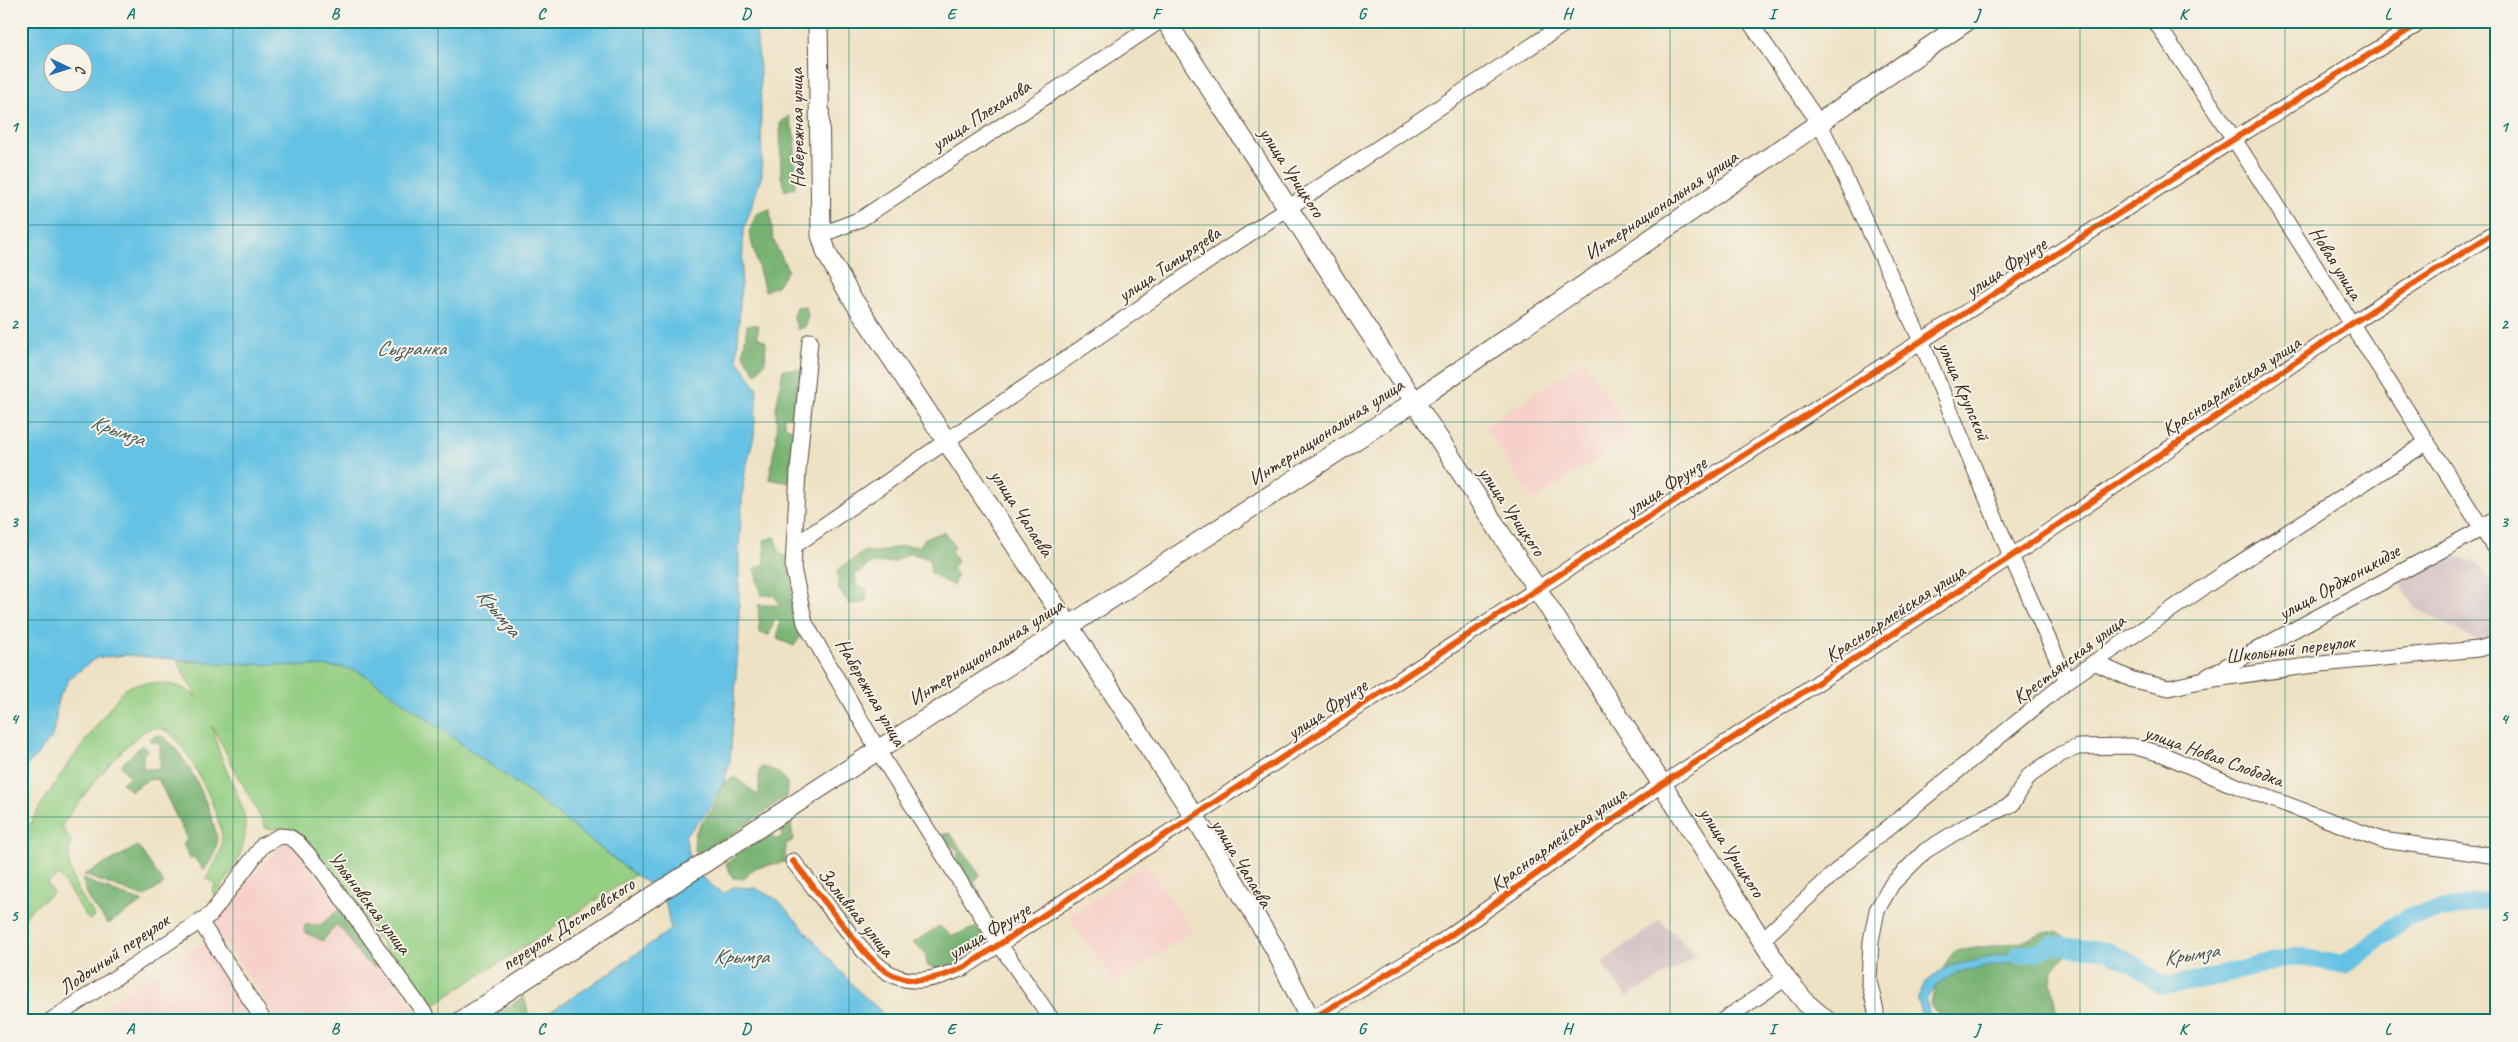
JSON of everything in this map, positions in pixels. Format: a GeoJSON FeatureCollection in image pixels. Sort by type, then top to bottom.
{"type":"FeatureCollection","features":[{"type":"Feature","properties":{"kind":"main road","name":"Набережная улица"},"geometry":{"type":"LineString","coordinates":[[818,21],[821,235]]}},
{"type":"Feature","properties":{"kind":"main road","name":"улица Урицкого"},"geometry":{"type":"LineString","coordinates":[[1166,21],[1537,590],[1786,978],[1806,1002],[1827,1021]]}},
{"type":"Feature","properties":{"kind":"main road","name":"Интернациональная улица"},"geometry":{"type":"LineString","coordinates":[[700,866],[1414,402],[1967,21]]}},
{"type":"Feature","properties":{"kind":"main road","name":"улица Чапаева"},"geometry":{"type":"LineString","coordinates":[[821,235],[827,254],[843,284],[1195,817],[1274,947],[1310,1019]]}},
{"type":"Feature","properties":{"kind":"main road","name":"переулок Достоевского"},"geometry":{"type":"LineString","coordinates":[[461,1021],[700,866]]}},
{"type":"Feature","properties":{"kind":"street","name":"улица Плеханова"},"geometry":{"type":"LineString","coordinates":[[821,235],[861,219],[1160,21]]}},
{"type":"Feature","properties":{"kind":"street","name":"улица Тимирязева"},"geometry":{"type":"LineString","coordinates":[[794,546],[1026,385],[1569,21]]}},
{"type":"Feature","properties":{"kind":"street","name":"улица Крупской"},"geometry":{"type":"LineString","coordinates":[[1750,21],[1820,124],[1921,341],[2011,556],[2067,681]]}},
{"type":"Feature","properties":{"kind":"street","name":"Новая улица"},"geometry":{"type":"LineString","coordinates":[[2155,21],[2234,139],[2480,529],[2497,552]]}},
{"type":"Feature","properties":{"kind":"street","name":"улица Фрунзе"},"geometry":{"type":"LineString","coordinates":[[929,979],[965,967],[1000,945],[1537,590],[2234,139],[2423,21]]}},
{"type":"Feature","properties":{"kind":"street","name":"Красноармейская улица"},"geometry":{"type":"LineString","coordinates":[[1310,1019],[1440,942],[1661,785],[2011,556],[2351,324],[2497,231]]}},
{"type":"Feature","properties":{"kind":"street","name":"Набережная улица"},"geometry":{"type":"LineString","coordinates":[[810,341],[798,471],[793,568],[805,623],[878,749],[1000,945],[1053,1021]]}},
{"type":"Feature","properties":{"kind":"street","name":"Крестьянская улица"},"geometry":{"type":"LineString","coordinates":[[1762,940],[1844,864],[2067,681],[2229,570],[2426,443]]}},
{"type":"Feature","properties":{"kind":"street","name":"улица Орджоникидзе"},"geometry":{"type":"LineString","coordinates":[[2200,681],[2480,529],[2497,517]]}},
{"type":"Feature","properties":{"kind":"street","name":"Школьный переулок"},"geometry":{"type":"LineString","coordinates":[[2094,662],[2133,680],[2169,688],[2200,681],[2321,664],[2478,649],[2497,644]]}},
{"type":"Feature","properties":{"kind":"street","name":"улица Новая Слободка"},"geometry":{"type":"LineString","coordinates":[[1875,1021],[1876,1011],[1869,981],[1870,941],[1877,910],[1892,884],[1925,852],[1971,823],[2012,804],[2029,776],[2061,754],[2078,747],[2132,746],[2162,754],[2226,782],[2382,840],[2497,856]]}},
{"type":"Feature","properties":{"kind":"street","name":"Ульяновская улица"},"geometry":{"type":"LineString","coordinates":[[263,845],[280,836],[289,837],[297,842],[321,869],[430,1021]]}},
{"type":"Feature","properties":{"kind":"street","name":"Лодочный переулок"},"geometry":{"type":"LineString","coordinates":[[50,1021],[211,914],[263,845]]}},
{"type":"Feature","properties":{"kind":"street","name":"Заливная улица"},"geometry":{"type":"LineString","coordinates":[[793,860],[867,957],[883,972],[898,978],[929,979]]}},
{"type":"Feature","properties":{"kind":"street"},"geometry":{"type":"LineString","coordinates":[[200,921],[264,1021]]}},
{"type":"Feature","properties":{"kind":"street"},"geometry":{"type":"LineString","coordinates":[[1722,1021],[1786,978]]}},
{"type":"Feature","properties":{"kind":"shaded area"},"geometry":{"type":"Polygon","coordinates":[[[1584,361],[1633,436],[1533,501],[1485,427],[1584,361]]]}},
{"type":"Feature","properties":{"kind":"shaded area"},"geometry":{"type":"Polygon","coordinates":[[[2448,552],[2477,563],[2497,593],[2497,632],[2481,642],[2415,608],[2400,583],[2448,552]]]}},
{"type":"Feature","properties":{"kind":"shaded area"},"geometry":{"type":"Polygon","coordinates":[[[288,836],[423,1021],[278,1021],[213,923],[288,836]]]}},
{"type":"Feature","properties":{"kind":"shaded area"},"geometry":{"type":"Polygon","coordinates":[[[1146,864],[1193,931],[1116,984],[1069,917],[1146,864]]]}},
{"type":"Feature","properties":{"kind":"shaded area"},"geometry":{"type":"Polygon","coordinates":[[[1659,920],[1690,948],[1696,957],[1627,997],[1602,963],[1659,920]]]}},
{"type":"Feature","properties":{"kind":"shaded area"},"geometry":{"type":"Polygon","coordinates":[[[205,941],[253,1021],[82,1021],[205,941]]]}},
{"type":"Feature","properties":{"kind":"green space"},"geometry":{"type":"Polygon","coordinates":[[[789,116],[795,138],[795,187],[785,191],[781,177],[780,122],[789,116]]]}},
{"type":"Feature","properties":{"kind":"green space"},"geometry":{"type":"Polygon","coordinates":[[[770,209],[773,239],[788,270],[777,286],[765,291],[749,233],[756,214],[770,209]]]}},
{"type":"Feature","properties":{"kind":"green space"},"geometry":{"type":"Polygon","coordinates":[[[805,306],[808,314],[806,326],[798,330],[793,316],[796,307],[805,306]]]}},
{"type":"Feature","properties":{"kind":"green space"},"geometry":{"type":"Polygon","coordinates":[[[747,325],[759,325],[757,336],[766,342],[765,362],[756,374],[743,354],[747,325]]]}},
{"type":"Feature","properties":{"kind":"green space"},"geometry":{"type":"Polygon","coordinates":[[[783,369],[801,370],[801,411],[794,418],[783,417],[786,427],[796,430],[790,463],[793,473],[789,483],[769,479],[777,432],[776,409],[783,369]]]}},
{"type":"Feature","properties":{"kind":"green space"},"geometry":{"type":"Polygon","coordinates":[[[944,532],[955,546],[951,551],[957,562],[952,568],[957,576],[953,586],[931,573],[929,559],[910,553],[894,562],[870,564],[855,575],[857,586],[866,588],[867,597],[863,603],[850,604],[839,590],[837,570],[865,551],[877,552],[901,546],[920,546],[925,538],[944,532]]]}},
{"type":"Feature","properties":{"kind":"green space"},"geometry":{"type":"Polygon","coordinates":[[[775,537],[780,554],[791,557],[792,615],[800,625],[801,636],[794,646],[777,639],[780,623],[775,618],[769,635],[760,633],[758,605],[781,605],[773,595],[761,595],[754,569],[765,563],[764,540],[775,537]]]}},
{"type":"Feature","properties":{"kind":"green space"},"geometry":{"type":"Polygon","coordinates":[[[177,661],[342,667],[357,671],[373,680],[531,794],[635,875],[429,1008],[298,831],[266,828],[212,726],[228,774],[243,810],[245,828],[243,847],[233,869],[215,896],[212,890],[215,886],[210,879],[206,880],[218,857],[222,842],[217,817],[204,784],[186,753],[170,733],[163,729],[154,728],[140,735],[115,758],[78,802],[62,825],[62,828],[72,842],[69,852],[70,871],[78,890],[95,916],[89,920],[59,875],[47,883],[53,893],[33,907],[21,923],[21,842],[39,808],[64,770],[123,690],[144,683],[161,683],[183,688],[196,697],[177,661]]]}},
{"type":"Feature","properties":{"kind":"green space"},"geometry":{"type":"Polygon","coordinates":[[[157,735],[167,740],[177,750],[187,765],[205,799],[211,816],[217,842],[214,854],[204,870],[194,858],[190,859],[183,844],[187,839],[158,779],[148,780],[130,791],[122,783],[132,774],[126,773],[121,765],[142,745],[148,750],[143,755],[143,769],[160,769],[160,743],[151,742],[149,739],[157,735]]]}},
{"type":"Feature","properties":{"kind":"green space"},"geometry":{"type":"Polygon","coordinates":[[[762,767],[773,770],[782,776],[787,785],[787,796],[713,848],[698,854],[694,848],[695,833],[713,807],[724,782],[735,777],[759,796],[759,771],[762,767]]]}},
{"type":"Feature","properties":{"kind":"green space"},"geometry":{"type":"Polygon","coordinates":[[[791,823],[793,840],[786,844],[785,862],[755,868],[744,879],[733,878],[726,864],[746,848],[772,835],[775,840],[783,836],[781,830],[791,823]]]}},
{"type":"Feature","properties":{"kind":"green space"},"geometry":{"type":"Polygon","coordinates":[[[950,833],[980,875],[974,882],[981,894],[976,897],[965,875],[955,862],[959,851],[944,841],[942,834],[950,833]]]}},
{"type":"Feature","properties":{"kind":"green space"},"geometry":{"type":"Polygon","coordinates":[[[138,846],[164,884],[144,897],[84,875],[138,846]]]}},
{"type":"Feature","properties":{"kind":"green space"},"geometry":{"type":"Polygon","coordinates":[[[82,879],[143,902],[108,924],[89,899],[82,879]]]}},
{"type":"Feature","properties":{"kind":"green space"},"geometry":{"type":"Polygon","coordinates":[[[346,904],[380,962],[375,967],[362,958],[347,936],[336,925],[323,941],[304,932],[305,925],[320,925],[346,904]]]}},
{"type":"Feature","properties":{"kind":"green space"},"geometry":{"type":"Polygon","coordinates":[[[939,926],[952,936],[977,927],[991,946],[978,953],[962,952],[965,963],[940,970],[927,965],[926,954],[913,943],[939,926]]]}},
{"type":"Feature","properties":{"kind":"green space"},"geometry":{"type":"Polygon","coordinates":[[[2044,932],[2057,932],[2066,939],[2066,954],[2053,970],[2051,981],[2058,1021],[1948,1021],[1931,1007],[1933,992],[1939,977],[1946,962],[1955,951],[2019,942],[2044,932]]]}},
{"type":"Feature","properties":{"kind":"green space"},"geometry":{"type":"Polygon","coordinates":[[[524,996],[530,1021],[494,1021],[497,1016],[524,996]]]}},
{"type":"Feature","properties":{"kind":"water","name":"Сызранка"},"geometry":{"type":"Polygon","coordinates":[[[21,21],[755,21],[760,69],[762,175],[744,229],[737,358],[757,389],[754,436],[744,477],[739,547],[739,636],[730,762],[723,782],[707,812],[685,835],[693,870],[723,894],[733,887],[755,888],[778,900],[857,990],[880,1010],[885,1021],[536,1021],[608,974],[671,929],[666,905],[653,887],[531,794],[373,680],[357,671],[342,667],[216,663],[127,655],[96,658],[70,678],[58,699],[52,737],[34,759],[21,770],[21,21]]]}},
{"type":"Feature","properties":{"kind":"water"},"geometry":{"type":"Polygon","coordinates":[[[2038,945],[2042,953],[2012,962],[1957,973],[1936,985],[1926,1000],[1931,1021],[1924,1021],[1917,1001],[1924,984],[1945,967],[2038,945]]]}},
{"type":"Feature","properties":{"kind":"waterway","name":"Крымза"},"geometry":{"type":"LineString","coordinates":[[2018,955],[2034,953],[2052,945],[2107,951],[2134,964],[2162,986],[2200,980],[2296,956],[2344,965],[2407,917],[2497,898]]}},
{"type":"Feature","properties":{"kind":"cycle path"},"geometry":{"type":"LineString","coordinates":[[793,861],[869,957],[881,968],[894,976],[908,980],[924,980],[943,976],[965,967],[1551,580],[2234,139],[2423,21]]}},
{"type":"Feature","properties":{"kind":"cycle path"},"geometry":{"type":"LineString","coordinates":[[1309,1017],[1320,1014],[1441,942],[1661,785],[2027,546],[2351,324],[2497,231]]}}]}
